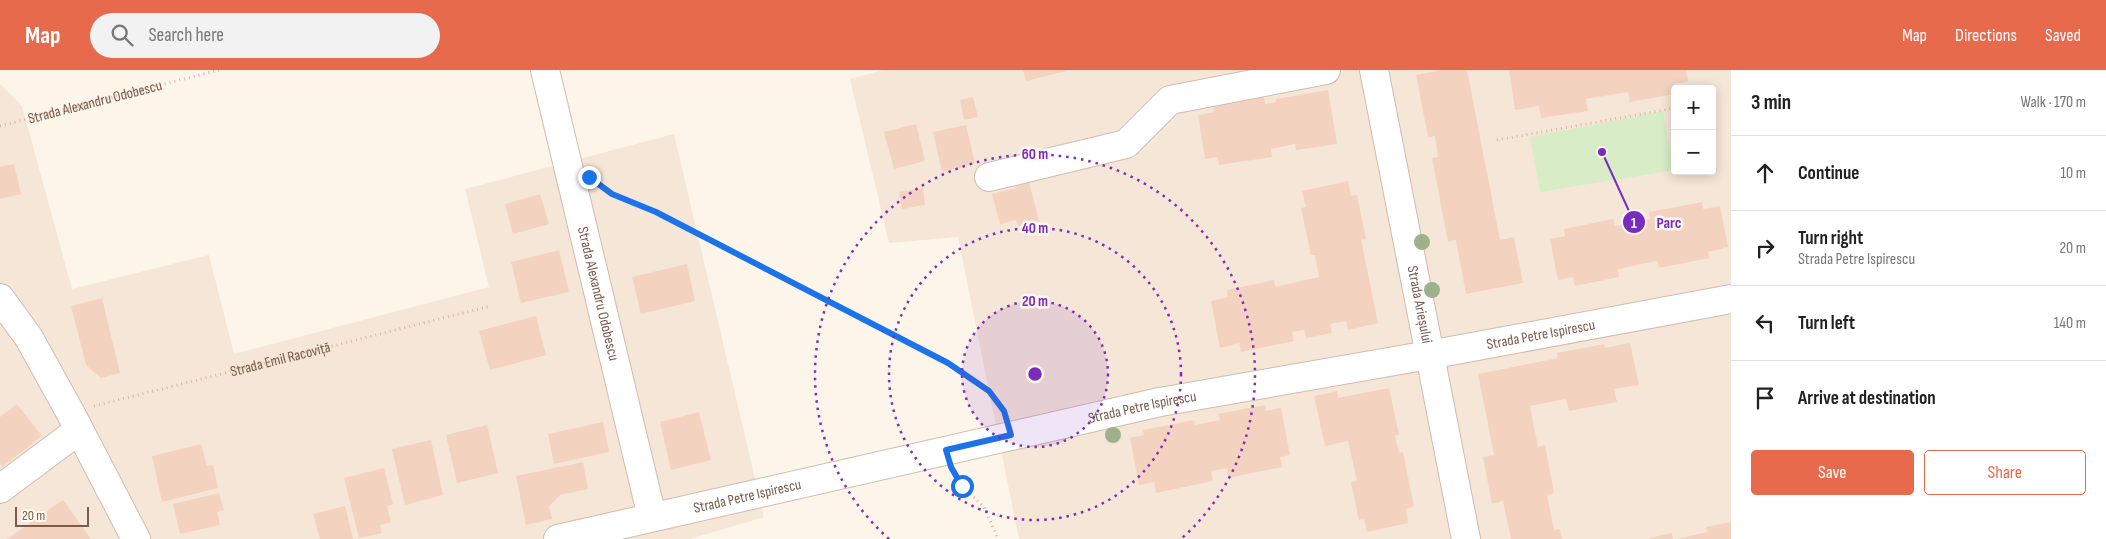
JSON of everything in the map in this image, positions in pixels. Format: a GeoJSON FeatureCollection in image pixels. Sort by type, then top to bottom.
{"type":"FeatureCollection","features":[{"type":"Feature","properties":{"kind":"street","name":"Strada Alexandru Odobescu"},"geometry":{"type":"LineString","coordinates":[[545,70],[652,517]]}},
{"type":"Feature","properties":{"kind":"street"},"geometry":{"type":"LineString","coordinates":[[989,177],[1126,144],[1170,100],[1326,70]]}},
{"type":"Feature","properties":{"kind":"street","name":"Strada Arieșului"},"geometry":{"type":"LineString","coordinates":[[1374,70],[1466,539]]}},
{"type":"Feature","properties":{"kind":"street"},"geometry":{"type":"LineString","coordinates":[[0,298],[29,338],[75,421],[136,539]]}},
{"type":"Feature","properties":{"kind":"street","name":"Strada Petre Ispirescu"},"geometry":{"type":"LineString","coordinates":[[558,539],[1160,402],[1430,355],[1731,299]]}},
{"type":"Feature","properties":{"kind":"street"},"geometry":{"type":"LineString","coordinates":[[0,489],[75,421]]}},
{"type":"Feature","properties":{"kind":"path","name":"Strada Alexandru Odobescu"},"geometry":{"type":"LineString","coordinates":[[0,126],[218,70]]}},
{"type":"Feature","properties":{"kind":"path"},"geometry":{"type":"LineString","coordinates":[[1497,140],[1671,109]]}},
{"type":"Feature","properties":{"kind":"path"},"geometry":{"type":"LineString","coordinates":[[597,182],[612,194],[656,212],[948,363],[989,391],[1004,411],[1011,435]]}},
{"type":"Feature","properties":{"kind":"path","name":"Strada Emil Racoviță"},"geometry":{"type":"LineString","coordinates":[[75,421],[491,306]]}},
{"type":"Feature","properties":{"kind":"path"},"geometry":{"type":"LineString","coordinates":[[946,450],[951,467],[962,486],[984,507],[998,539]]}},
{"type":"Feature","properties":{"kind":"shaded area"},"geometry":{"type":"Polygon","coordinates":[[[883,70],[1731,70],[1731,539],[1019,539],[958,237],[889,243],[850,79],[883,70]]]}},
{"type":"Feature","properties":{"kind":"shaded area"},"geometry":{"type":"Polygon","coordinates":[[[0,84],[22,106],[72,289],[209,255],[234,354],[489,287],[465,189],[674,134],[764,517],[690,539],[0,539],[0,84]]]}},
{"type":"Feature","properties":{"kind":"green space"},"geometry":{"type":"Polygon","coordinates":[[[1663,111],[1671,154],[1671,170],[1540,192],[1530,137],[1663,111]]]}},
{"type":"Feature","properties":{"kind":"building"},"geometry":{"type":"Polygon","coordinates":[[[1023,70],[1066,70],[1066,71],[1026,81],[1023,70]]]}},
{"type":"Feature","properties":{"kind":"building"},"geometry":{"type":"Polygon","coordinates":[[[1442,70],[1467,70],[1500,240],[1514,237],[1523,283],[1466,294],[1456,240],[1448,242],[1432,158],[1438,157],[1435,136],[1428,137],[1416,75],[1442,70]]]}},
{"type":"Feature","properties":{"kind":"building"},"geometry":{"type":"Polygon","coordinates":[[[1509,70],[1686,70],[1688,82],[1671,85],[1671,95],[1630,102],[1628,92],[1586,99],[1588,111],[1541,118],[1539,106],[1515,110],[1509,70]]]}},
{"type":"Feature","properties":{"kind":"building"},"geometry":{"type":"Polygon","coordinates":[[[1328,90],[1337,144],[1296,150],[1295,144],[1271,149],[1272,157],[1219,165],[1218,157],[1205,159],[1198,115],[1214,112],[1213,105],[1264,97],[1265,104],[1276,102],[1276,99],[1328,90]]]}},
{"type":"Feature","properties":{"kind":"building"},"geometry":{"type":"Polygon","coordinates":[[[973,97],[978,117],[964,120],[960,100],[973,97]]]}},
{"type":"Feature","properties":{"kind":"building"},"geometry":{"type":"Polygon","coordinates":[[[916,124],[925,161],[894,169],[884,132],[916,124]]]}},
{"type":"Feature","properties":{"kind":"building"},"geometry":{"type":"Polygon","coordinates":[[[966,125],[975,164],[942,172],[933,132],[966,125]]]}},
{"type":"Feature","properties":{"kind":"building"},"geometry":{"type":"Polygon","coordinates":[[[14,164],[21,194],[0,199],[0,167],[14,164]]]}},
{"type":"Feature","properties":{"kind":"building"},"geometry":{"type":"Polygon","coordinates":[[[1028,178],[1039,221],[1018,226],[1016,220],[1000,224],[992,194],[1016,188],[1014,181],[1028,178]]]}},
{"type":"Feature","properties":{"kind":"building"},"geometry":{"type":"Polygon","coordinates":[[[1348,181],[1351,196],[1357,195],[1366,239],[1361,240],[1378,323],[1348,330],[1346,321],[1330,324],[1332,333],[1306,338],[1304,330],[1292,332],[1294,341],[1241,352],[1239,343],[1220,348],[1211,301],[1228,297],[1227,290],[1274,280],[1275,287],[1319,277],[1315,255],[1311,255],[1301,208],[1306,207],[1302,191],[1348,181]]]}},
{"type":"Feature","properties":{"kind":"building"},"geometry":{"type":"Polygon","coordinates":[[[923,188],[925,205],[902,209],[899,192],[923,188]]]}},
{"type":"Feature","properties":{"kind":"building"},"geometry":{"type":"Polygon","coordinates":[[[540,194],[549,224],[513,234],[505,204],[540,194]]]}},
{"type":"Feature","properties":{"kind":"building"},"geometry":{"type":"Polygon","coordinates":[[[1702,202],[1703,209],[1720,206],[1728,247],[1708,252],[1709,258],[1659,268],[1657,261],[1618,269],[1619,277],[1575,286],[1573,277],[1558,280],[1550,239],[1565,236],[1564,229],[1613,219],[1615,226],[1650,219],[1649,212],[1702,202]]]}},
{"type":"Feature","properties":{"kind":"building"},"geometry":{"type":"Polygon","coordinates":[[[559,250],[569,292],[521,303],[511,262],[559,250]]]}},
{"type":"Feature","properties":{"kind":"building"},"geometry":{"type":"Polygon","coordinates":[[[687,264],[695,301],[641,314],[632,277],[687,264]]]}},
{"type":"Feature","properties":{"kind":"building"},"geometry":{"type":"Polygon","coordinates":[[[102,298],[120,373],[101,378],[86,365],[71,306],[102,298]]]}},
{"type":"Feature","properties":{"kind":"building"},"geometry":{"type":"Polygon","coordinates":[[[536,316],[546,355],[490,370],[479,331],[536,316]]]}},
{"type":"Feature","properties":{"kind":"building"},"geometry":{"type":"Polygon","coordinates":[[[1630,343],[1639,385],[1614,389],[1617,402],[1569,411],[1566,399],[1530,406],[1538,447],[1545,445],[1554,493],[1547,495],[1554,530],[1560,529],[1562,539],[1511,539],[1503,501],[1492,504],[1483,457],[1494,455],[1478,374],[1558,358],[1557,353],[1604,344],[1605,348],[1630,343]]]}},
{"type":"Feature","properties":{"kind":"building"},"geometry":{"type":"Polygon","coordinates":[[[1389,388],[1399,435],[1395,435],[1399,453],[1403,452],[1414,507],[1406,509],[1408,523],[1367,532],[1364,519],[1359,520],[1351,482],[1357,481],[1348,441],[1325,446],[1314,396],[1337,391],[1338,398],[1389,388]]]}},
{"type":"Feature","properties":{"kind":"building"},"geometry":{"type":"Polygon","coordinates":[[[17,404],[42,436],[2,467],[0,464],[0,417],[17,404]]]}},
{"type":"Feature","properties":{"kind":"building"},"geometry":{"type":"Polygon","coordinates":[[[1265,405],[1266,411],[1281,408],[1290,455],[1280,457],[1282,467],[1228,478],[1227,468],[1211,471],[1213,481],[1156,493],[1154,482],[1139,485],[1130,438],[1144,435],[1143,430],[1194,420],[1195,425],[1220,420],[1218,414],[1265,405]]]}},
{"type":"Feature","properties":{"kind":"building"},"geometry":{"type":"Polygon","coordinates":[[[699,412],[711,460],[671,470],[660,422],[699,412]]]}},
{"type":"Feature","properties":{"kind":"building"},"geometry":{"type":"Polygon","coordinates":[[[603,422],[609,452],[554,464],[548,434],[603,422]]]}},
{"type":"Feature","properties":{"kind":"building"},"geometry":{"type":"Polygon","coordinates":[[[487,425],[498,473],[457,483],[446,435],[487,425]]]}},
{"type":"Feature","properties":{"kind":"building"},"geometry":{"type":"Polygon","coordinates":[[[431,440],[443,495],[405,505],[392,449],[431,440]]]}},
{"type":"Feature","properties":{"kind":"building"},"geometry":{"type":"Polygon","coordinates":[[[201,444],[207,466],[213,465],[218,488],[162,502],[152,456],[201,444]]]}},
{"type":"Feature","properties":{"kind":"building"},"geometry":{"type":"Polygon","coordinates":[[[583,462],[588,489],[560,495],[549,506],[552,519],[526,525],[516,476],[583,462]]]}},
{"type":"Feature","properties":{"kind":"building"},"geometry":{"type":"Polygon","coordinates":[[[384,468],[393,504],[387,506],[391,522],[380,525],[382,533],[359,538],[344,478],[384,468]]]}},
{"type":"Feature","properties":{"kind":"building"},"geometry":{"type":"Polygon","coordinates":[[[219,493],[224,510],[217,512],[220,525],[180,534],[173,504],[219,493]]]}},
{"type":"Feature","properties":{"kind":"building"},"geometry":{"type":"Polygon","coordinates":[[[63,500],[91,539],[7,539],[63,500]]]}},
{"type":"Feature","properties":{"kind":"building"},"geometry":{"type":"Polygon","coordinates":[[[345,506],[353,539],[320,539],[313,514],[345,506]]]}},
{"type":"Feature","properties":{"kind":"building"},"geometry":{"type":"Polygon","coordinates":[[[1731,522],[1731,539],[1678,539],[1707,532],[1706,527],[1731,522]]]}},
{"type":"Feature","properties":{"kind":"building"},"geometry":{"type":"Polygon","coordinates":[[[1672,533],[1673,539],[1650,539],[1650,538],[1672,533]]]}},
{"type":"Feature","properties":{"kind":"place","name":"Parc"},"geometry":{"type":"Point","coordinates":[1602,152]}},
{"type":"Feature","properties":{"kind":"route"},"geometry":{"type":"LineString","coordinates":[[589,177],[612,194],[656,212],[853,316],[948,363],[989,391],[1004,411],[1011,435],[946,450],[951,467],[962,486]]}}]}
